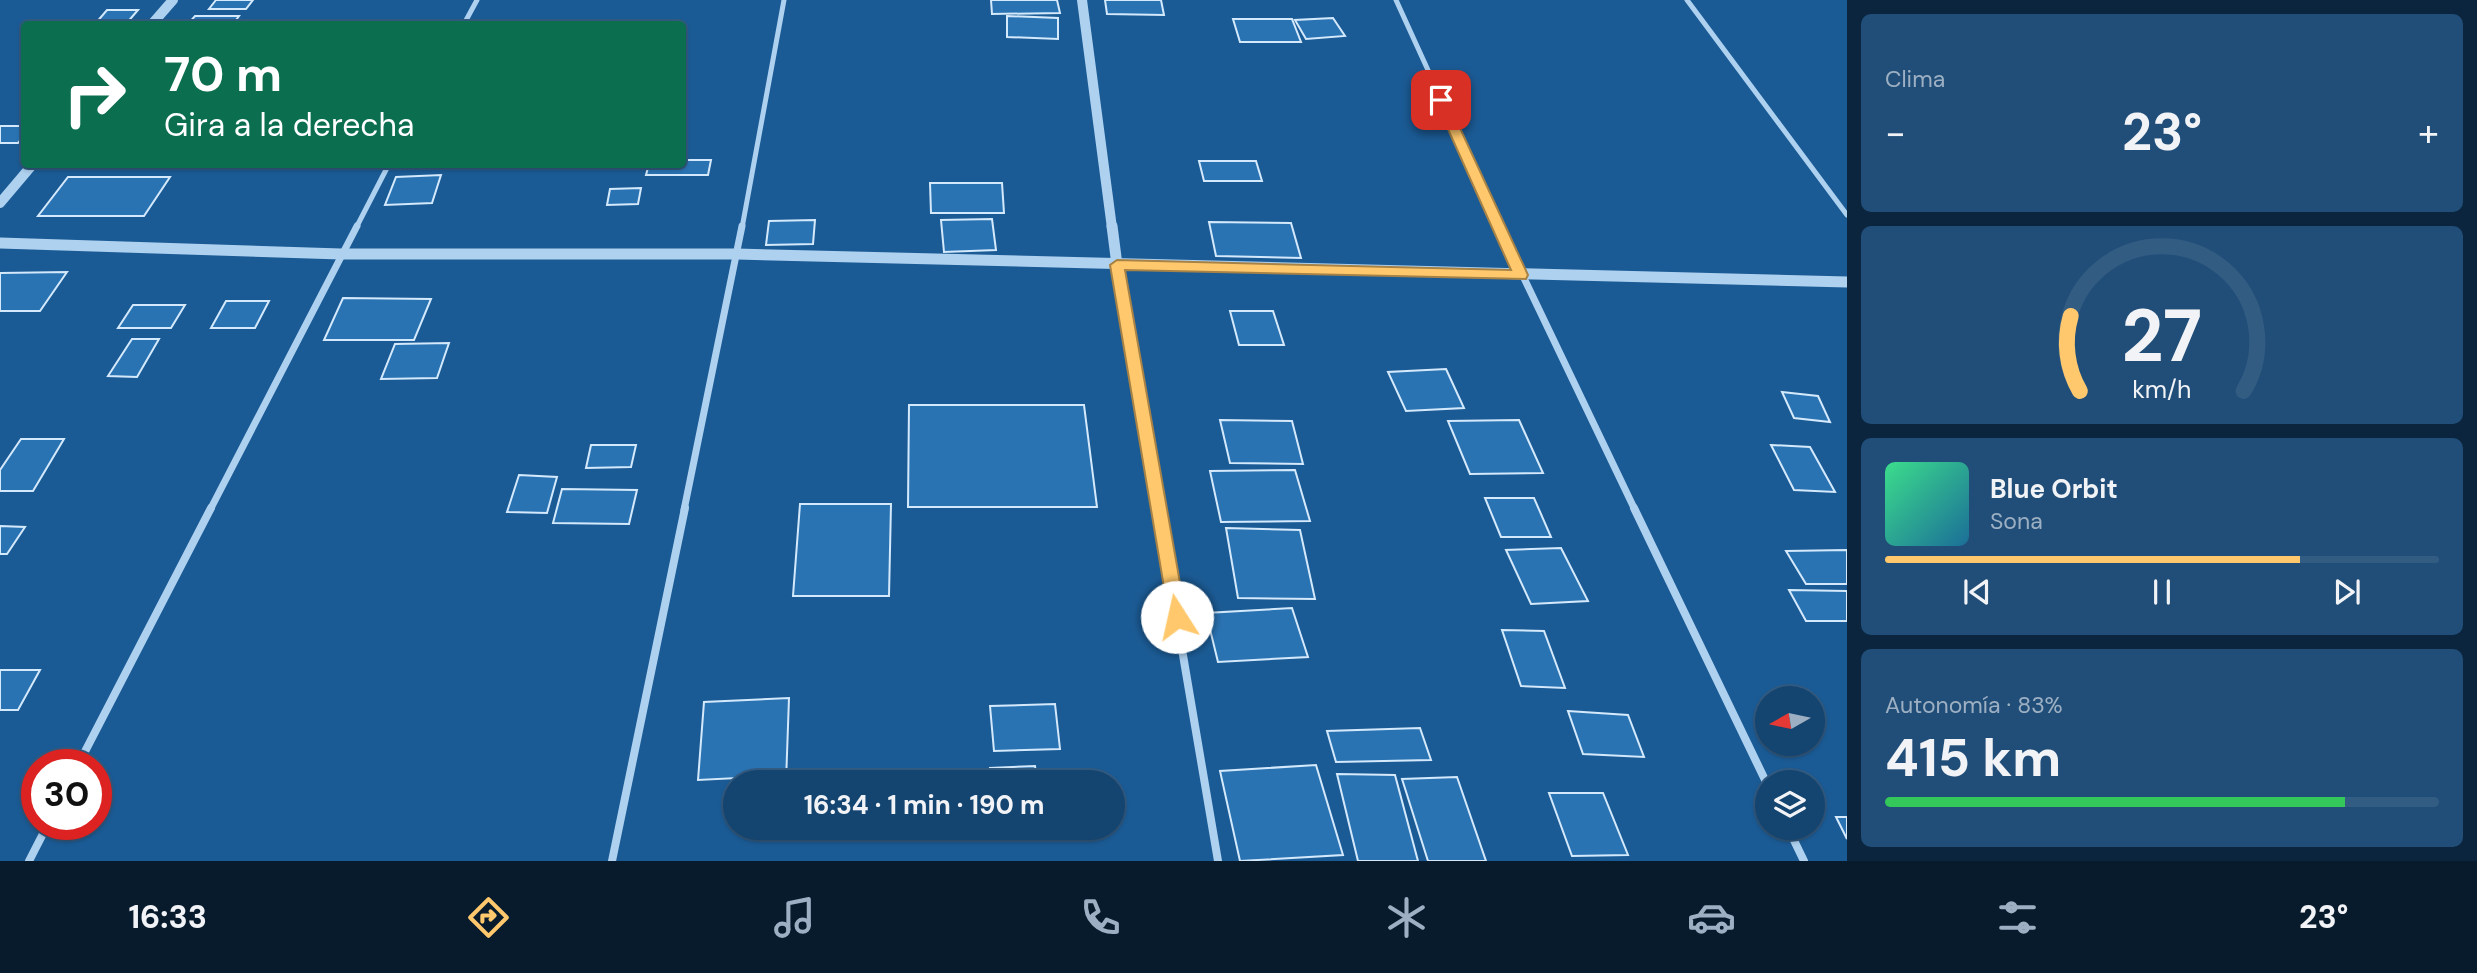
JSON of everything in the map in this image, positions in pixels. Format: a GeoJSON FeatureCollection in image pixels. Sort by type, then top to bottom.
{"type":"FeatureCollection","features":[{"type":"Feature","properties":{"kind":"street"},"geometry":{"type":"LineString","coordinates":[[155,21],[173,0]]}},
{"type":"Feature","properties":{"kind":"street"},"geometry":{"type":"LineString","coordinates":[[466,21],[477,0]]}},
{"type":"Feature","properties":{"kind":"street"},"geometry":{"type":"LineString","coordinates":[[612,861],[737,254],[784,0]]}},
{"type":"Feature","properties":{"kind":"street"},"geometry":{"type":"LineString","coordinates":[[1082,0],[1117,265],[1218,861]]}},
{"type":"Feature","properties":{"kind":"street"},"geometry":{"type":"LineString","coordinates":[[1396,0],[1521,275],[1760,770]]}},
{"type":"Feature","properties":{"kind":"street"},"geometry":{"type":"LineString","coordinates":[[1687,0],[1847,215]]}},
{"type":"Feature","properties":{"kind":"street"},"geometry":{"type":"LineString","coordinates":[[0,203],[30,168]]}},
{"type":"Feature","properties":{"kind":"street"},"geometry":{"type":"LineString","coordinates":[[86,749],[387,168]]}},
{"type":"Feature","properties":{"kind":"street"},"geometry":{"type":"LineString","coordinates":[[0,243],[341,254],[737,254],[1847,282]]}},
{"type":"Feature","properties":{"kind":"street"},"geometry":{"type":"LineString","coordinates":[[29,861],[40,840]]}},
{"type":"Feature","properties":{"kind":"street"},"geometry":{"type":"LineString","coordinates":[[1794,840],[1804,861]]}},
{"type":"Feature","properties":{"kind":"building"},"geometry":{"type":"Polygon","coordinates":[[[216,0],[253,0],[246,9],[209,9],[216,0]]]}},
{"type":"Feature","properties":{"kind":"building"},"geometry":{"type":"Polygon","coordinates":[[[991,0],[1057,0],[1060,13],[992,14],[991,0]]]}},
{"type":"Feature","properties":{"kind":"building"},"geometry":{"type":"Polygon","coordinates":[[[1105,0],[1161,0],[1164,15],[1107,14],[1105,0]]]}},
{"type":"Feature","properties":{"kind":"building"},"geometry":{"type":"Polygon","coordinates":[[[107,10],[138,10],[129,21],[98,21],[107,10]]]}},
{"type":"Feature","properties":{"kind":"building"},"geometry":{"type":"Polygon","coordinates":[[[195,16],[239,16],[235,21],[191,21],[195,16]]]}},
{"type":"Feature","properties":{"kind":"building"},"geometry":{"type":"Polygon","coordinates":[[[1007,16],[1058,18],[1058,39],[1007,37],[1007,16]]]}},
{"type":"Feature","properties":{"kind":"building"},"geometry":{"type":"Polygon","coordinates":[[[1333,18],[1345,36],[1306,39],[1295,20],[1333,18]]]}},
{"type":"Feature","properties":{"kind":"building"},"geometry":{"type":"Polygon","coordinates":[[[1233,19],[1292,19],[1301,42],[1240,42],[1233,19]]]}},
{"type":"Feature","properties":{"kind":"building"},"geometry":{"type":"Polygon","coordinates":[[[0,126],[21,126],[21,139],[18,143],[0,143],[0,126]]]}},
{"type":"Feature","properties":{"kind":"building"},"geometry":{"type":"Polygon","coordinates":[[[686,160],[711,160],[708,175],[646,175],[648,168],[686,168],[686,160]]]}},
{"type":"Feature","properties":{"kind":"building"},"geometry":{"type":"Polygon","coordinates":[[[1199,161],[1256,161],[1262,181],[1204,181],[1199,161]]]}},
{"type":"Feature","properties":{"kind":"building"},"geometry":{"type":"Polygon","coordinates":[[[441,175],[432,203],[385,205],[396,177],[441,175]]]}},
{"type":"Feature","properties":{"kind":"building"},"geometry":{"type":"Polygon","coordinates":[[[68,177],[170,177],[144,216],[38,216],[68,177]]]}},
{"type":"Feature","properties":{"kind":"building"},"geometry":{"type":"Polygon","coordinates":[[[930,183],[1002,183],[1004,213],[931,213],[930,183]]]}},
{"type":"Feature","properties":{"kind":"building"},"geometry":{"type":"Polygon","coordinates":[[[641,188],[638,204],[607,205],[610,189],[641,188]]]}},
{"type":"Feature","properties":{"kind":"building"},"geometry":{"type":"Polygon","coordinates":[[[992,219],[996,250],[944,252],[941,220],[992,219]]]}},
{"type":"Feature","properties":{"kind":"building"},"geometry":{"type":"Polygon","coordinates":[[[815,220],[813,244],[766,245],[769,221],[815,220]]]}},
{"type":"Feature","properties":{"kind":"building"},"geometry":{"type":"Polygon","coordinates":[[[1209,222],[1291,223],[1301,258],[1216,256],[1209,222]]]}},
{"type":"Feature","properties":{"kind":"building"},"geometry":{"type":"Polygon","coordinates":[[[67,272],[40,311],[0,311],[0,273],[67,272]]]}},
{"type":"Feature","properties":{"kind":"building"},"geometry":{"type":"Polygon","coordinates":[[[343,298],[431,299],[414,340],[324,340],[343,298]]]}},
{"type":"Feature","properties":{"kind":"building"},"geometry":{"type":"Polygon","coordinates":[[[226,301],[269,301],[255,328],[211,328],[226,301]]]}},
{"type":"Feature","properties":{"kind":"building"},"geometry":{"type":"Polygon","coordinates":[[[133,305],[185,305],[171,328],[118,328],[133,305]]]}},
{"type":"Feature","properties":{"kind":"building"},"geometry":{"type":"Polygon","coordinates":[[[1230,311],[1273,311],[1284,345],[1239,345],[1230,311]]]}},
{"type":"Feature","properties":{"kind":"building"},"geometry":{"type":"Polygon","coordinates":[[[132,339],[159,339],[137,377],[108,376],[132,339]]]}},
{"type":"Feature","properties":{"kind":"building"},"geometry":{"type":"Polygon","coordinates":[[[449,343],[437,378],[381,379],[395,344],[449,343]]]}},
{"type":"Feature","properties":{"kind":"building"},"geometry":{"type":"Polygon","coordinates":[[[1446,369],[1464,408],[1406,411],[1388,372],[1446,369]]]}},
{"type":"Feature","properties":{"kind":"building"},"geometry":{"type":"Polygon","coordinates":[[[1782,392],[1818,396],[1830,422],[1794,418],[1782,392]]]}},
{"type":"Feature","properties":{"kind":"building"},"geometry":{"type":"Polygon","coordinates":[[[909,405],[1084,405],[1097,507],[908,507],[909,405]]]}},
{"type":"Feature","properties":{"kind":"building"},"geometry":{"type":"Polygon","coordinates":[[[1220,420],[1292,421],[1303,464],[1230,463],[1220,420]]]}},
{"type":"Feature","properties":{"kind":"building"},"geometry":{"type":"Polygon","coordinates":[[[1519,420],[1543,473],[1470,474],[1448,421],[1519,420]]]}},
{"type":"Feature","properties":{"kind":"building"},"geometry":{"type":"Polygon","coordinates":[[[21,439],[64,439],[33,491],[0,491],[0,470],[21,439]]]}},
{"type":"Feature","properties":{"kind":"building"},"geometry":{"type":"Polygon","coordinates":[[[591,445],[636,445],[631,467],[586,468],[591,445]]]}},
{"type":"Feature","properties":{"kind":"building"},"geometry":{"type":"Polygon","coordinates":[[[1771,445],[1810,447],[1835,492],[1794,490],[1771,445]]]}},
{"type":"Feature","properties":{"kind":"building"},"geometry":{"type":"Polygon","coordinates":[[[1295,470],[1310,521],[1221,522],[1210,471],[1295,470]]]}},
{"type":"Feature","properties":{"kind":"building"},"geometry":{"type":"Polygon","coordinates":[[[519,475],[557,477],[547,513],[507,512],[519,475]]]}},
{"type":"Feature","properties":{"kind":"building"},"geometry":{"type":"Polygon","coordinates":[[[562,489],[637,490],[629,524],[553,523],[562,489]]]}},
{"type":"Feature","properties":{"kind":"building"},"geometry":{"type":"Polygon","coordinates":[[[1485,498],[1534,498],[1551,537],[1501,537],[1485,498]]]}},
{"type":"Feature","properties":{"kind":"building"},"geometry":{"type":"Polygon","coordinates":[[[800,504],[891,504],[889,596],[793,596],[800,504]]]}},
{"type":"Feature","properties":{"kind":"building"},"geometry":{"type":"Polygon","coordinates":[[[0,526],[25,527],[7,554],[0,554],[0,526]]]}},
{"type":"Feature","properties":{"kind":"building"},"geometry":{"type":"Polygon","coordinates":[[[1226,528],[1300,530],[1315,599],[1238,598],[1226,528]]]}},
{"type":"Feature","properties":{"kind":"building"},"geometry":{"type":"Polygon","coordinates":[[[1561,548],[1588,601],[1531,604],[1506,550],[1561,548]]]}},
{"type":"Feature","properties":{"kind":"building"},"geometry":{"type":"Polygon","coordinates":[[[1847,550],[1847,584],[1806,584],[1786,551],[1847,550]]]}},
{"type":"Feature","properties":{"kind":"building"},"geometry":{"type":"Polygon","coordinates":[[[1789,590],[1847,591],[1847,621],[1806,621],[1789,590]]]}},
{"type":"Feature","properties":{"kind":"building"},"geometry":{"type":"Polygon","coordinates":[[[1292,608],[1308,657],[1218,662],[1206,613],[1292,608]]]}},
{"type":"Feature","properties":{"kind":"building"},"geometry":{"type":"Polygon","coordinates":[[[1502,630],[1544,631],[1565,688],[1521,686],[1502,630]]]}},
{"type":"Feature","properties":{"kind":"building"},"geometry":{"type":"Polygon","coordinates":[[[0,670],[40,670],[18,710],[0,710],[0,670]]]}},
{"type":"Feature","properties":{"kind":"building"},"geometry":{"type":"Polygon","coordinates":[[[789,698],[786,770],[723,770],[723,779],[698,780],[704,702],[789,698]]]}},
{"type":"Feature","properties":{"kind":"building"},"geometry":{"type":"Polygon","coordinates":[[[1055,704],[1060,749],[994,751],[990,706],[1055,704]]]}},
{"type":"Feature","properties":{"kind":"building"},"geometry":{"type":"Polygon","coordinates":[[[1568,711],[1628,715],[1644,757],[1583,754],[1568,711]]]}},
{"type":"Feature","properties":{"kind":"building"},"geometry":{"type":"Polygon","coordinates":[[[1420,728],[1431,760],[1336,762],[1327,731],[1420,728]]]}},
{"type":"Feature","properties":{"kind":"building"},"geometry":{"type":"Polygon","coordinates":[[[1316,765],[1343,855],[1240,861],[1220,771],[1316,765]]]}},
{"type":"Feature","properties":{"kind":"building"},"geometry":{"type":"Polygon","coordinates":[[[1035,766],[1036,770],[990,770],[1035,766]]]}},
{"type":"Feature","properties":{"kind":"building"},"geometry":{"type":"Polygon","coordinates":[[[1337,774],[1395,775],[1418,861],[1358,861],[1337,774]]]}},
{"type":"Feature","properties":{"kind":"building"},"geometry":{"type":"Polygon","coordinates":[[[1457,777],[1486,861],[1428,861],[1402,779],[1457,777]]]}},
{"type":"Feature","properties":{"kind":"building"},"geometry":{"type":"Polygon","coordinates":[[[1549,793],[1603,793],[1628,855],[1572,856],[1549,793]]]}},
{"type":"Feature","properties":{"kind":"building"},"geometry":{"type":"Polygon","coordinates":[[[1836,817],[1847,817],[1847,839],[1836,817]]]}},
{"type":"Feature","properties":{"kind":"route"},"geometry":{"type":"LineString","coordinates":[[1177,617],[1117,265],[1521,275],[1441,100]]}}]}
